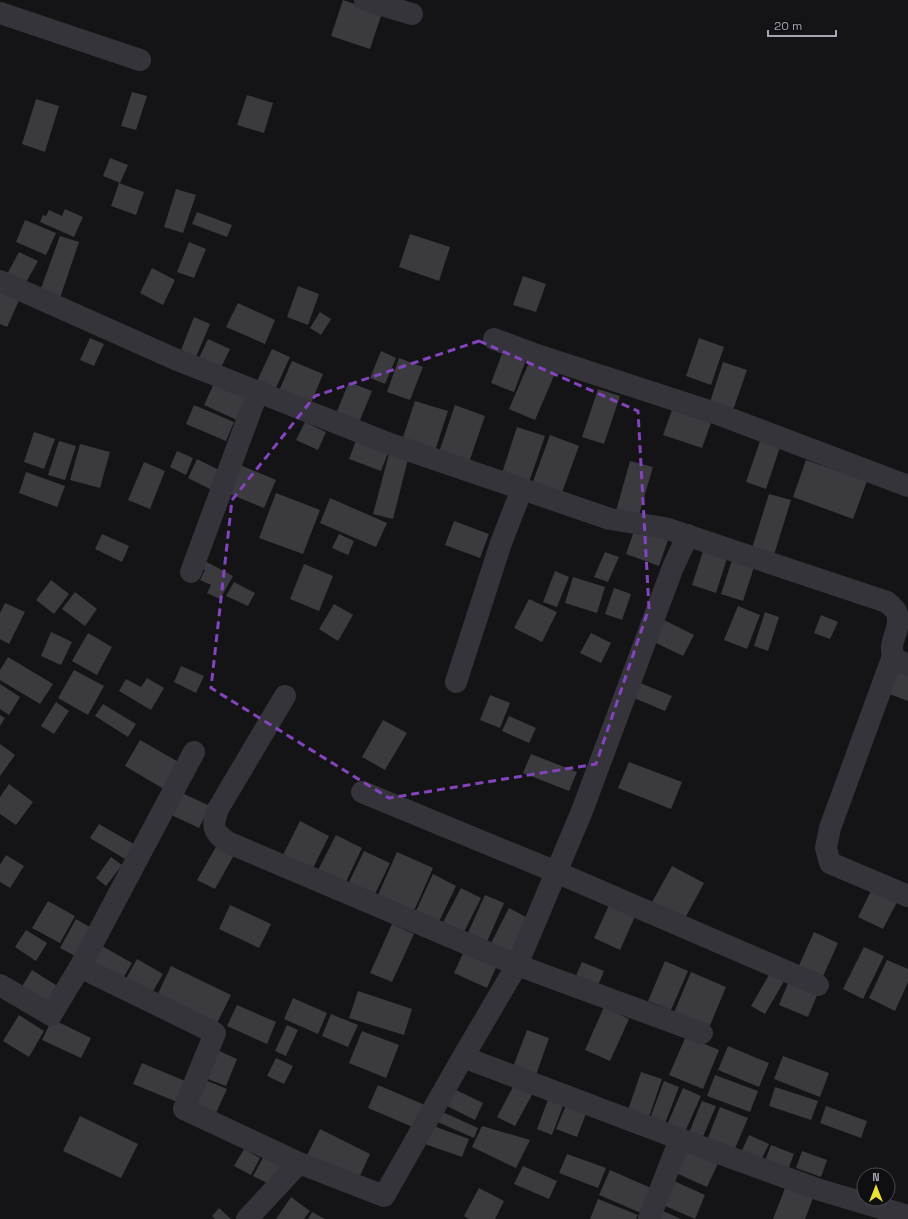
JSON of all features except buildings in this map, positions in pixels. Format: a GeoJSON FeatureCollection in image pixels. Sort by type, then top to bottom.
{"type":"FeatureCollection","features":[{"type":"Feature","properties":{"kind":"street"},"geometry":{"type":"LineString","coordinates":[[365,0],[412,14]]}},
{"type":"Feature","properties":{"kind":"street"},"geometry":{"type":"LineString","coordinates":[[0,13],[140,60]]}},
{"type":"Feature","properties":{"kind":"street"},"geometry":{"type":"LineString","coordinates":[[0,281],[175,358],[390,444],[610,519],[665,528],[887,602],[896,610],[899,622]]}},
{"type":"Feature","properties":{"kind":"street"},"geometry":{"type":"LineString","coordinates":[[494,339],[537,355],[714,413],[908,486]]}},
{"type":"Feature","properties":{"kind":"street"},"geometry":{"type":"LineString","coordinates":[[191,572],[258,391]]}},
{"type":"Feature","properties":{"kind":"street"},"geometry":{"type":"LineString","coordinates":[[456,682],[501,544],[522,489]]}},
{"type":"Feature","properties":{"kind":"street"},"geometry":{"type":"LineString","coordinates":[[80,967],[215,1033],[184,1110],[299,1163],[384,1196],[517,965],[582,811],[673,568],[688,535]]}},
{"type":"Feature","properties":{"kind":"street"},"geometry":{"type":"LineString","coordinates":[[908,598],[891,646],[900,660],[830,828],[826,848],[830,863],[908,896]]}},
{"type":"Feature","properties":{"kind":"street"},"geometry":{"type":"LineString","coordinates":[[285,696],[218,809],[213,822],[216,834],[227,842],[517,965],[702,1033]]}},
{"type":"Feature","properties":{"kind":"street"},"geometry":{"type":"LineString","coordinates":[[0,985],[51,1015],[80,967],[194,752]]}},
{"type":"Feature","properties":{"kind":"street"},"geometry":{"type":"LineString","coordinates":[[362,792],[556,872],[818,985]]}},
{"type":"Feature","properties":{"kind":"street"},"geometry":{"type":"LineString","coordinates":[[463,1057],[680,1140],[820,1190],[908,1216]]}},
{"type":"Feature","properties":{"kind":"street"},"geometry":{"type":"LineString","coordinates":[[649,1219],[680,1140]]}},
{"type":"Feature","properties":{"kind":"street"},"geometry":{"type":"LineString","coordinates":[[247,1219],[299,1163]]}},
{"type":"Feature","properties":{"kind":"highlighted area"},"geometry":{"type":"Polygon","coordinates":[[[479,341],[638,411],[649,608],[596,764],[389,798],[211,688],[232,500],[315,396],[479,341]]]}}]}
